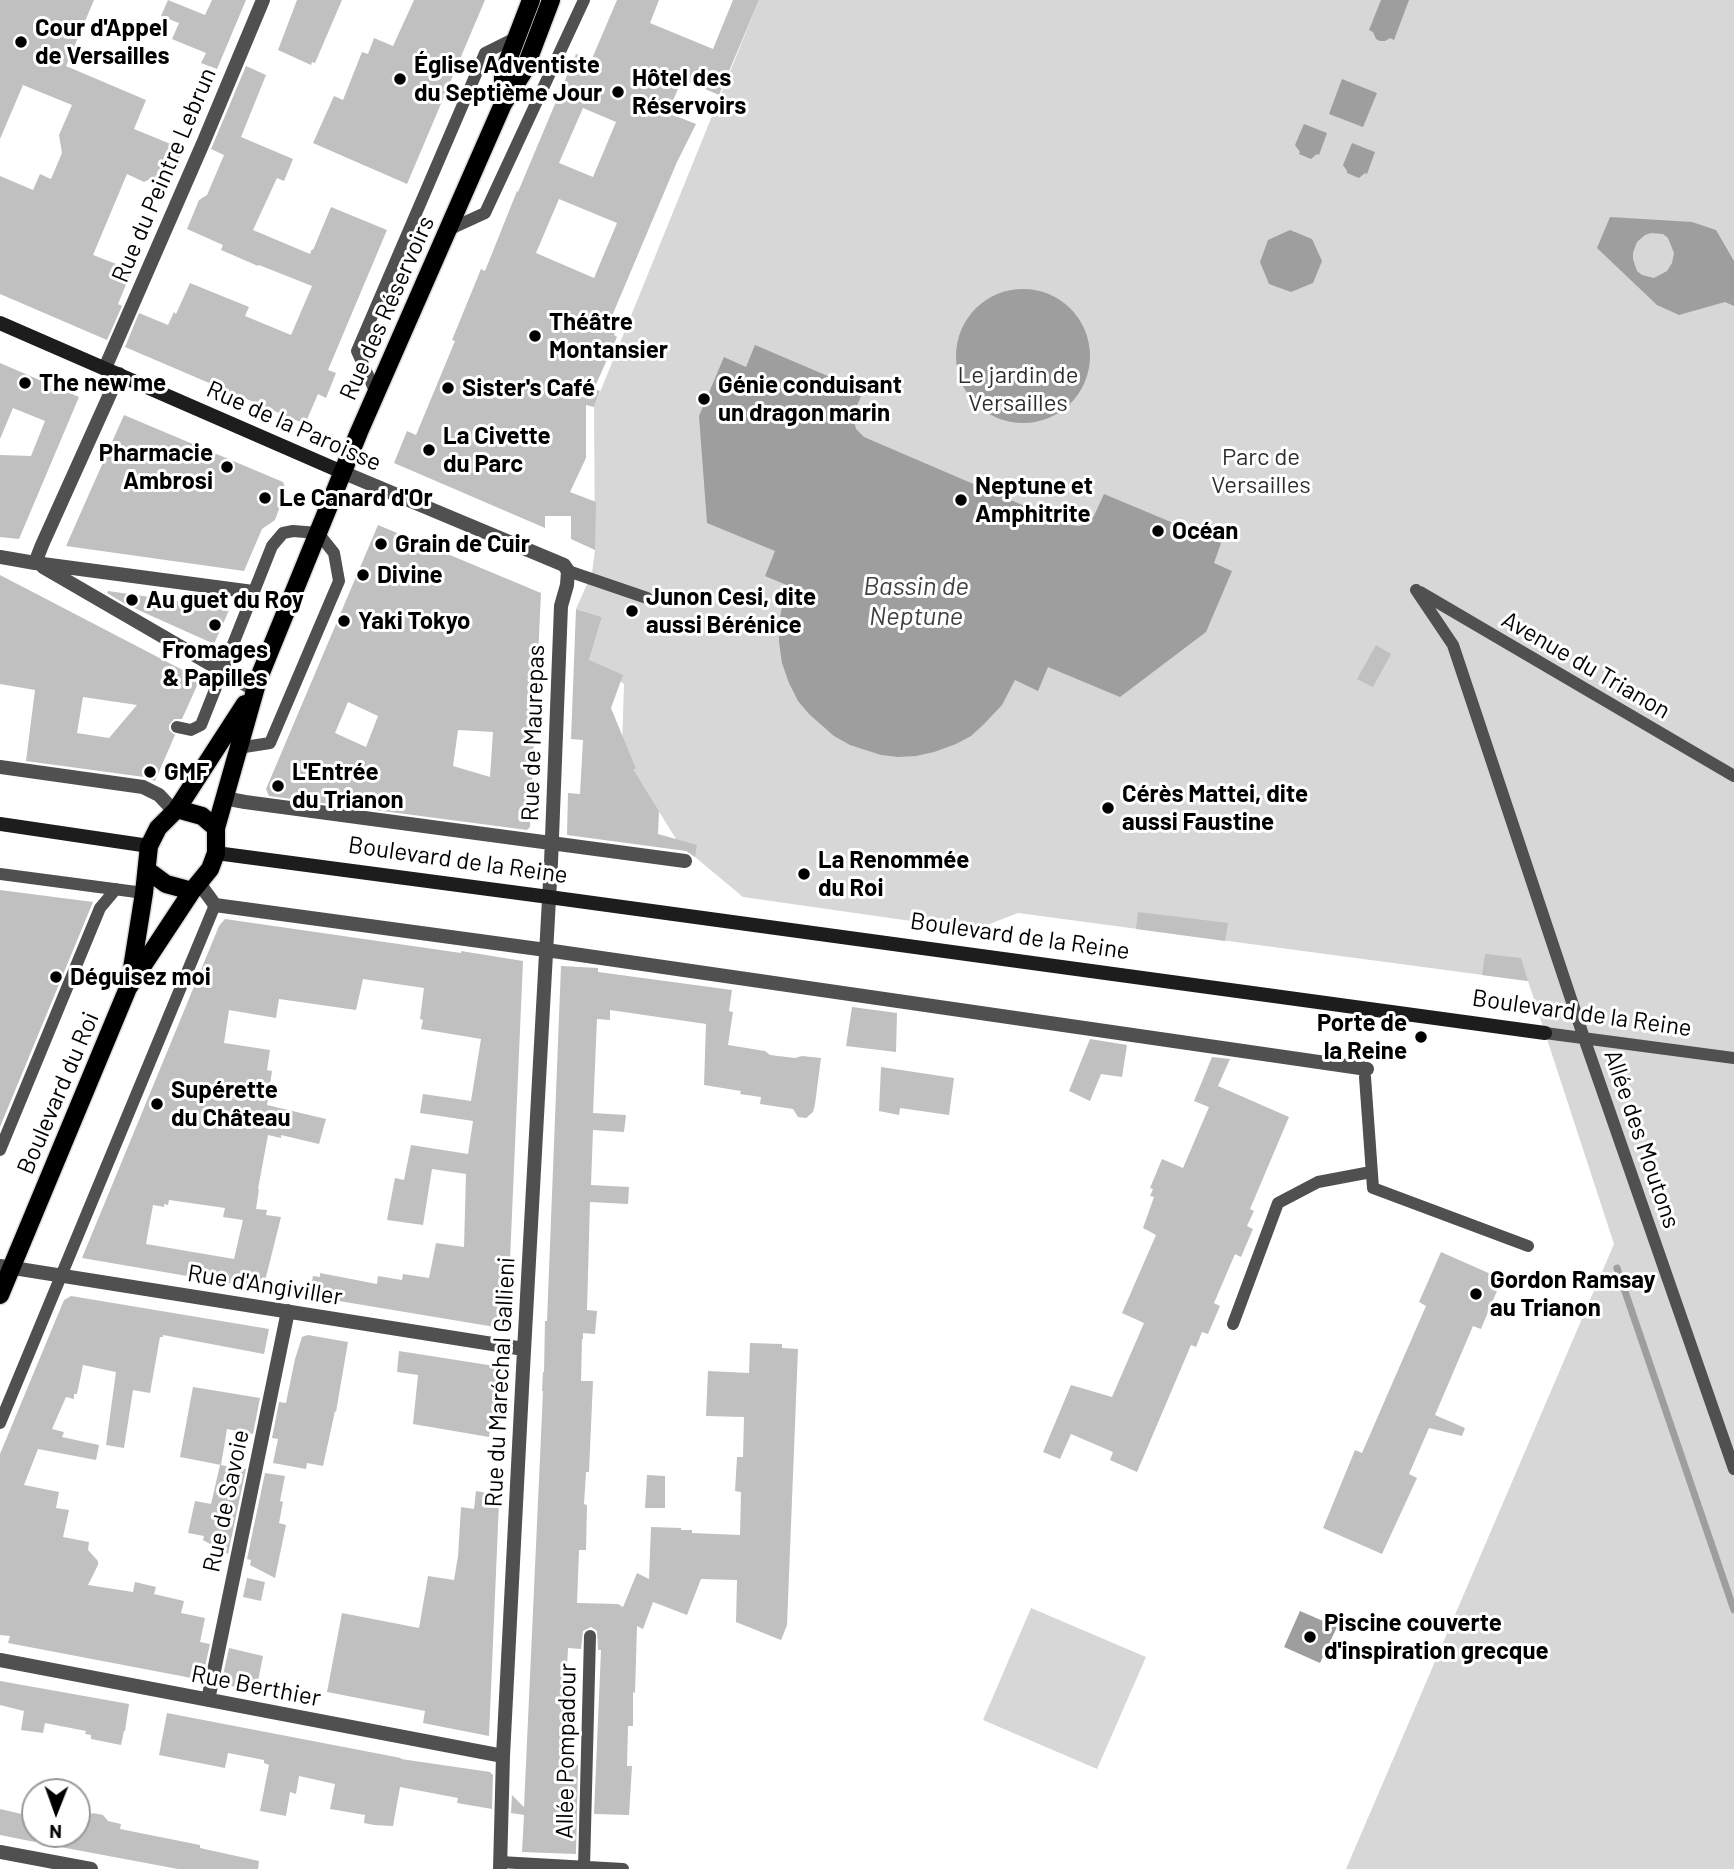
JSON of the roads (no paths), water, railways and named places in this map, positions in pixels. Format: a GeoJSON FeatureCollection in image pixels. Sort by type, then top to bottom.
{"type":"FeatureCollection","features":[{"type":"Feature","properties":{"kind":"main road","name":"Rue des Réservoirs"},"geometry":{"type":"LineString","coordinates":[[503,104],[503,74],[531,0]]}},
{"type":"Feature","properties":{"kind":"main road","name":"Rue des Réservoirs"},"geometry":{"type":"LineString","coordinates":[[216,828],[255,690],[342,472],[503,104],[524,71],[551,0]]}},
{"type":"Feature","properties":{"kind":"main road","name":"Rue des Réservoirs"},"geometry":{"type":"LineString","coordinates":[[175,810],[255,690]]}},
{"type":"Feature","properties":{"kind":"main road"},"geometry":{"type":"LineString","coordinates":[[147,870],[166,884],[195,887],[209,869],[216,853],[216,828],[202,816],[175,810]]}},
{"type":"Feature","properties":{"kind":"main road","name":"Boulevard du Roi"},"geometry":{"type":"LineString","coordinates":[[128,988],[145,893],[149,846],[159,828],[175,810]]}},
{"type":"Feature","properties":{"kind":"main road","name":"Boulevard du Roi"},"geometry":{"type":"LineString","coordinates":[[0,1295],[6,1268],[128,988],[195,887]]}},
{"type":"Feature","properties":{"kind":"street","name":"Rue du Peintre Lebrun"},"geometry":{"type":"LineString","coordinates":[[104,368],[263,0]]}},
{"type":"Feature","properties":{"kind":"street","name":"Rue de la Paroisse"},"geometry":{"type":"LineString","coordinates":[[0,323],[564,565],[568,571]]}},
{"type":"Feature","properties":{"kind":"street"},"geometry":{"type":"LineString","coordinates":[[35,563],[119,374]]}},
{"type":"Feature","properties":{"kind":"street"},"geometry":{"type":"LineString","coordinates":[[0,557],[253,592]]}},
{"type":"Feature","properties":{"kind":"street"},"geometry":{"type":"LineString","coordinates":[[35,563],[255,690]]}},
{"type":"Feature","properties":{"kind":"street","name":"Rue de Maurepas"},"geometry":{"type":"LineString","coordinates":[[549,897],[561,606],[568,571]]}},
{"type":"Feature","properties":{"kind":"street"},"geometry":{"type":"LineString","coordinates":[[0,767],[143,787],[159,795],[175,810]]}},
{"type":"Feature","properties":{"kind":"street"},"geometry":{"type":"LineString","coordinates":[[224,798],[685,861]]}},
{"type":"Feature","properties":{"kind":"street"},"geometry":{"type":"LineString","coordinates":[[0,824],[149,846]]}},
{"type":"Feature","properties":{"kind":"street","name":"Boulevard de la Reine"},"geometry":{"type":"LineString","coordinates":[[216,853],[1545,1033]]}},
{"type":"Feature","properties":{"kind":"street"},"geometry":{"type":"LineString","coordinates":[[195,887],[215,905],[546,950],[1366,1073]]}},
{"type":"Feature","properties":{"kind":"street","name":"Rue du Maréchal Gallieni"},"geometry":{"type":"LineString","coordinates":[[500,1865],[503,1756],[549,897]]}},
{"type":"Feature","properties":{"kind":"street","name":"Rue d'Angiviller"},"geometry":{"type":"LineString","coordinates":[[6,1268],[524,1349]]}},
{"type":"Feature","properties":{"kind":"street","name":"Rue de Savoie"},"geometry":{"type":"LineString","coordinates":[[208,1700],[288,1311]]}},
{"type":"Feature","properties":{"kind":"street","name":"Rue Berthier"},"geometry":{"type":"LineString","coordinates":[[0,1660],[503,1756]]}},
{"type":"Feature","properties":{"kind":"street"},"geometry":{"type":"LineString","coordinates":[[0,1852],[91,1869]]}},
{"type":"Feature","properties":{"kind":"lane"},"geometry":{"type":"LineString","coordinates":[[448,230],[485,213],[584,0]]}},
{"type":"Feature","properties":{"kind":"lane"},"geometry":{"type":"LineString","coordinates":[[376,393],[357,351],[485,53],[515,38]]}},
{"type":"Feature","properties":{"kind":"lane"},"geometry":{"type":"LineString","coordinates":[[177,727],[191,730],[201,725],[272,546],[283,533],[318,533],[334,553],[339,581],[270,743],[238,748]]}},
{"type":"Feature","properties":{"kind":"lane"},"geometry":{"type":"LineString","coordinates":[[568,571],[647,598]]}},
{"type":"Feature","properties":{"kind":"lane","name":"Avenue du Trianon"},"geometry":{"type":"LineString","coordinates":[[1416,590],[1734,776]]}},
{"type":"Feature","properties":{"kind":"lane","name":"Allée des Moutons"},"geometry":{"type":"LineString","coordinates":[[1416,590],[1453,645],[1584,1038],[1734,1469]]}},
{"type":"Feature","properties":{"kind":"lane"},"geometry":{"type":"LineString","coordinates":[[0,874],[145,893]]}},
{"type":"Feature","properties":{"kind":"lane"},"geometry":{"type":"LineString","coordinates":[[0,1150],[100,908],[116,889]]}},
{"type":"Feature","properties":{"kind":"lane"},"geometry":{"type":"LineString","coordinates":[[0,1423],[215,905]]}},
{"type":"Feature","properties":{"kind":"lane","name":"Boulevard de la Reine"},"geometry":{"type":"LineString","coordinates":[[1545,1033],[1734,1058]]}},
{"type":"Feature","properties":{"kind":"lane"},"geometry":{"type":"LineString","coordinates":[[1366,1073],[1373,1188],[1528,1246]]}},
{"type":"Feature","properties":{"kind":"lane"},"geometry":{"type":"LineString","coordinates":[[1233,1324],[1278,1203],[1318,1182],[1371,1172]]}},
{"type":"Feature","properties":{"kind":"lane","name":"Allée Pompadour"},"geometry":{"type":"LineString","coordinates":[[584,1867],[590,1636]]}},
{"type":"Feature","properties":{"kind":"lane","name":"Allée Pompadour"},"geometry":{"type":"LineString","coordinates":[[500,1865],[624,1869]]}},
{"type":"Feature","properties":{"kind":"water"},"geometry":{"type":"Polygon","coordinates":[[[1381,0],[1409,0],[1394,40],[1390,38],[1380,41],[1369,30],[1381,0]]]}},
{"type":"Feature","properties":{"kind":"water"},"geometry":{"type":"Polygon","coordinates":[[[1342,79],[1377,93],[1363,127],[1329,114],[1342,79]]]}},
{"type":"Feature","properties":{"kind":"water"},"geometry":{"type":"Polygon","coordinates":[[[1304,124],[1327,133],[1319,155],[1311,159],[1299,154],[1295,145],[1304,124]]]}},
{"type":"Feature","properties":{"kind":"water"},"geometry":{"type":"Polygon","coordinates":[[[1352,143],[1375,152],[1367,174],[1359,178],[1347,173],[1343,165],[1352,143]]]}},
{"type":"Feature","properties":{"kind":"water"},"geometry":{"type":"Polygon","coordinates":[[[1610,217],[1692,222],[1716,230],[1734,261],[1734,306],[1725,302],[1679,315],[1657,305],[1597,248],[1610,217]],[[1651,233],[1637,242],[1633,259],[1637,271],[1642,275],[1654,278],[1667,271],[1672,263],[1674,253],[1668,238],[1663,234],[1651,233]]]}},
{"type":"Feature","properties":{"kind":"water"},"geometry":{"type":"Polygon","coordinates":[[[1290,230],[1312,239],[1322,261],[1313,283],[1291,292],[1269,284],[1260,262],[1268,240],[1290,230]]]}},
{"type":"Feature","properties":{"kind":"water"},"geometry":{"type":"Polygon","coordinates":[[[1023,289],[1049,294],[1070,309],[1085,330],[1090,356],[1085,382],[1070,403],[1049,418],[1023,423],[997,418],[976,403],[961,382],[956,356],[961,330],[976,309],[997,294],[1023,289]]]}},
{"type":"Feature","properties":{"kind":"water","name":"Bassin de Neptune"},"geometry":{"type":"Polygon","coordinates":[[[755,345],[863,391],[854,421],[856,429],[864,437],[1069,525],[1080,526],[1088,522],[1094,516],[1104,494],[1221,543],[1214,563],[1232,571],[1206,632],[1120,697],[1048,667],[1038,691],[1015,680],[1002,705],[971,736],[934,752],[916,756],[881,755],[850,745],[834,736],[798,701],[782,663],[779,624],[789,586],[765,576],[775,551],[707,523],[699,416],[724,357],[746,367],[755,345]]]}},
{"type":"Feature","properties":{"kind":"water","name":"Piscine couverte d'inspiration grecque"},"geometry":{"type":"Polygon","coordinates":[[[1300,1611],[1337,1627],[1320,1663],[1284,1647],[1300,1611]]]}},
{"type":"Feature","properties":{"kind":"waterway"},"geometry":{"type":"LineString","coordinates":[[1617,1268],[1734,1610]]}},
{"type":"Feature","properties":{"kind":"place","name":"Cour d'Appel de Versailles"},"geometry":{"type":"Point","coordinates":[21,42]}},
{"type":"Feature","properties":{"kind":"place","name":"Église Adventiste du Septième Jour"},"geometry":{"type":"Point","coordinates":[400,79]}},
{"type":"Feature","properties":{"kind":"place","name":"Hôtel des Réservoirs"},"geometry":{"type":"Point","coordinates":[618,92]}},
{"type":"Feature","properties":{"kind":"place","name":"Théâtre Montansier"},"geometry":{"type":"Point","coordinates":[535,336]}},
{"type":"Feature","properties":{"kind":"place","name":"The new me"},"geometry":{"type":"Point","coordinates":[25,383]}},
{"type":"Feature","properties":{"kind":"place","name":"Sister's Café"},"geometry":{"type":"Point","coordinates":[448,388]}},
{"type":"Feature","properties":{"kind":"place","name":"Génie conduisant un dragon marin"},"geometry":{"type":"Point","coordinates":[704,399]}},
{"type":"Feature","properties":{"kind":"place","name":"La Civette du Parc"},"geometry":{"type":"Point","coordinates":[429,450]}},
{"type":"Feature","properties":{"kind":"place","name":"Pharmacie Ambrosi"},"geometry":{"type":"Point","coordinates":[227,467]}},
{"type":"Feature","properties":{"kind":"place","name":"Le Canard d'Or"},"geometry":{"type":"Point","coordinates":[265,498]}},
{"type":"Feature","properties":{"kind":"place","name":"Neptune et Amphitrite"},"geometry":{"type":"Point","coordinates":[961,500]}},
{"type":"Feature","properties":{"kind":"place","name":"Océan"},"geometry":{"type":"Point","coordinates":[1158,531]}},
{"type":"Feature","properties":{"kind":"place","name":"Grain de Cuir"},"geometry":{"type":"Point","coordinates":[381,544]}},
{"type":"Feature","properties":{"kind":"place","name":"Divine"},"geometry":{"type":"Point","coordinates":[363,575]}},
{"type":"Feature","properties":{"kind":"place","name":"Au guet du Roy"},"geometry":{"type":"Point","coordinates":[132,600]}},
{"type":"Feature","properties":{"kind":"place","name":"Junon Cesi, dite aussi Bérénice"},"geometry":{"type":"Point","coordinates":[632,611]}},
{"type":"Feature","properties":{"kind":"place","name":"Yaki Tokyo"},"geometry":{"type":"Point","coordinates":[344,621]}},
{"type":"Feature","properties":{"kind":"place","name":"Fromages & Papilles"},"geometry":{"type":"Point","coordinates":[215,625]}},
{"type":"Feature","properties":{"kind":"place","name":"GMF"},"geometry":{"type":"Point","coordinates":[150,772]}},
{"type":"Feature","properties":{"kind":"place","name":"L'Entrée du Trianon"},"geometry":{"type":"Point","coordinates":[278,786]}},
{"type":"Feature","properties":{"kind":"place","name":"Cérès Mattei, dite aussi Faustine"},"geometry":{"type":"Point","coordinates":[1108,808]}},
{"type":"Feature","properties":{"kind":"place","name":"La Renommée du Roi"},"geometry":{"type":"Point","coordinates":[804,874]}},
{"type":"Feature","properties":{"kind":"place","name":"Déguisez moi"},"geometry":{"type":"Point","coordinates":[56,977]}},
{"type":"Feature","properties":{"kind":"place","name":"Porte de la Reine"},"geometry":{"type":"Point","coordinates":[1421,1037]}},
{"type":"Feature","properties":{"kind":"place","name":"Supérette du Château"},"geometry":{"type":"Point","coordinates":[157,1104]}},
{"type":"Feature","properties":{"kind":"place","name":"Gordon Ramsay au Trianon"},"geometry":{"type":"Point","coordinates":[1476,1294]}},
{"type":"Feature","properties":{"kind":"place","name":"Piscine couverte d'inspiration grecque"},"geometry":{"type":"Point","coordinates":[1310,1637]}},
{"type":"Feature","properties":{"kind":"park label","name":"Le jardin de Versailles"},"geometry":{"type":"Point","coordinates":[1018,389]}},
{"type":"Feature","properties":{"kind":"park label","name":"Parc de Versailles"},"geometry":{"type":"Point","coordinates":[1261,471]}}]}
